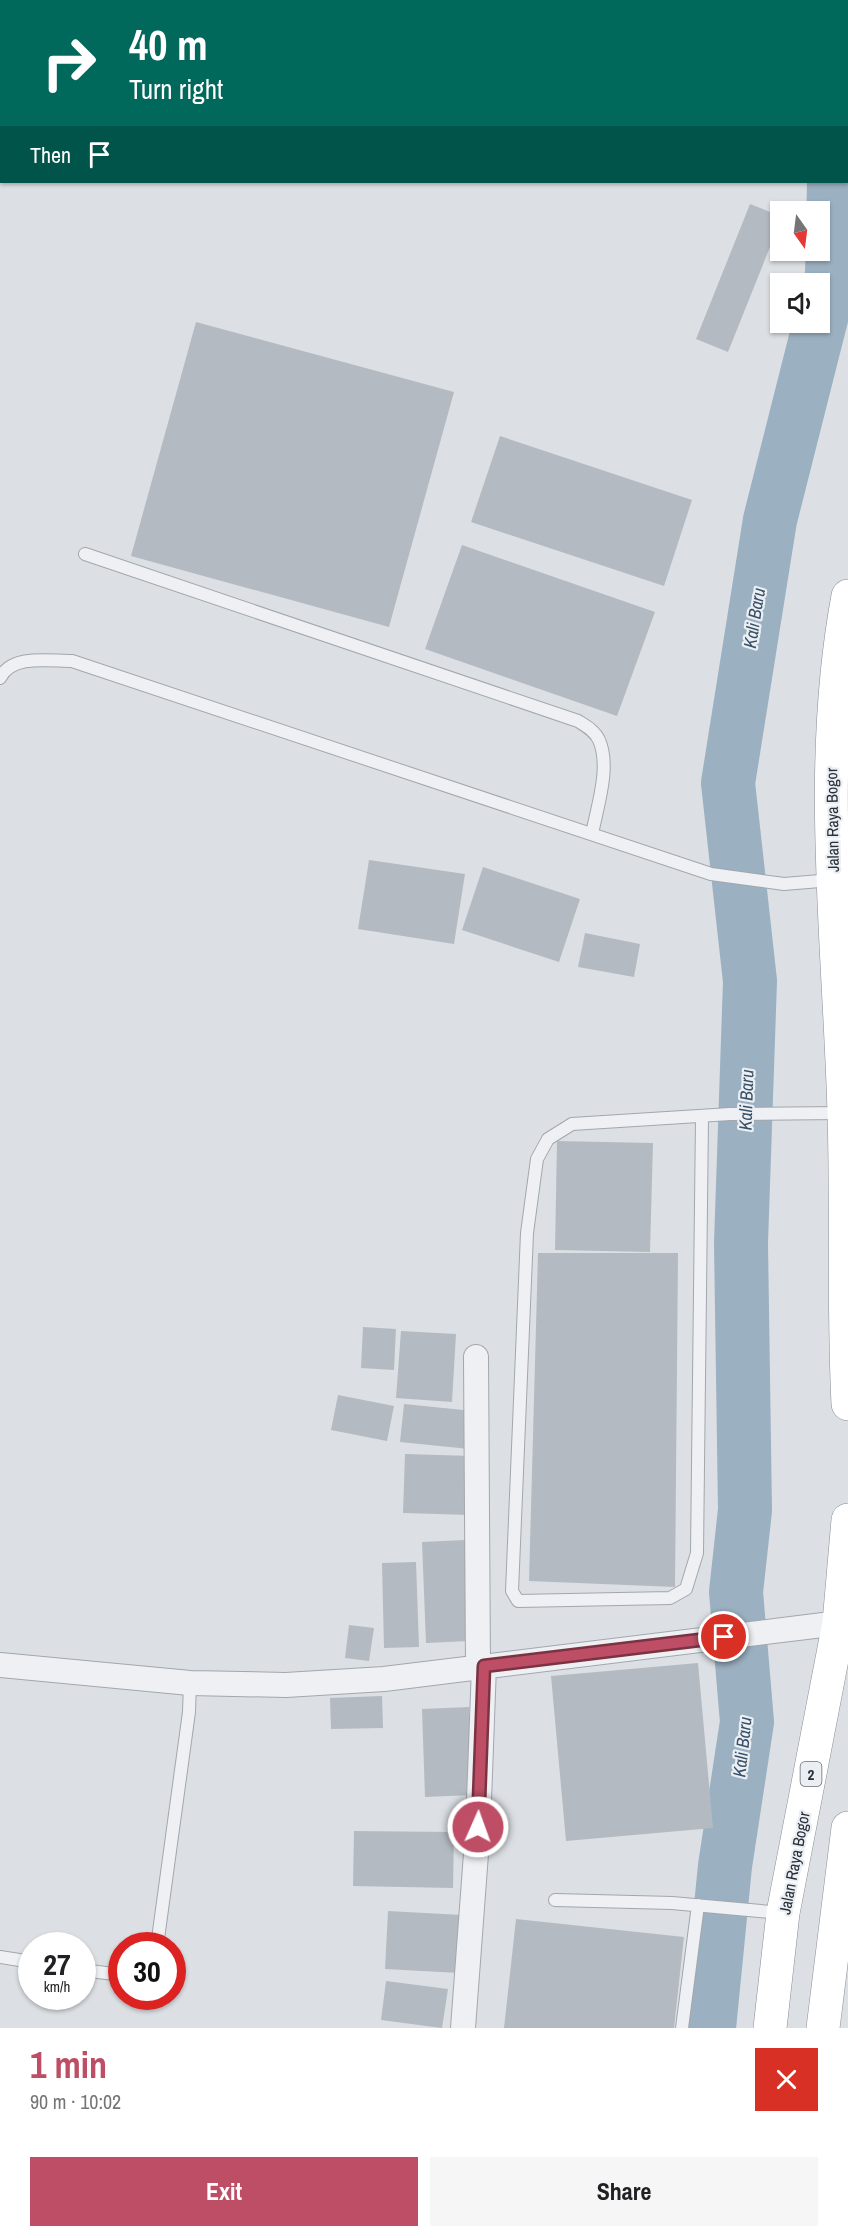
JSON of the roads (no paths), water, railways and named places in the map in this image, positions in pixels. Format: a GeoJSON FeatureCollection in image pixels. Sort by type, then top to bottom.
{"type":"FeatureCollection","features":[{"type":"Feature","properties":{"kind":"highway","name":"Jalan Raya Bogor"},"geometry":{"type":"LineString","coordinates":[[848,596],[839,645],[831,768],[833,880],[844,1113],[848,1404]]}},
{"type":"Feature","properties":{"kind":"highway","name":"Jalan Raya Bogor"},"geometry":{"type":"LineString","coordinates":[[770,2028],[777,1912],[843,1623],[848,1520]]}},
{"type":"Feature","properties":{"kind":"highway"},"geometry":{"type":"LineString","coordinates":[[824,2028],[848,1828]]}},
{"type":"Feature","properties":{"kind":"street"},"geometry":{"type":"LineString","coordinates":[[463,2028],[478,1827],[481,1666],[476,1357]]}},
{"type":"Feature","properties":{"kind":"street"},"geometry":{"type":"LineString","coordinates":[[0,1665],[190,1683],[286,1685],[384,1679],[843,1623]]}},
{"type":"Feature","properties":{"kind":"lane"},"geometry":{"type":"LineString","coordinates":[[85,554],[578,722],[592,730],[599,739],[602,752],[599,797],[592,834]]}},
{"type":"Feature","properties":{"kind":"lane"},"geometry":{"type":"LineString","coordinates":[[0,678],[4,670],[24,661],[72,662],[711,874],[784,884],[833,880]]}},
{"type":"Feature","properties":{"kind":"lane"},"geometry":{"type":"LineString","coordinates":[[702,1118],[697,1553],[686,1589],[670,1598],[518,1601],[512,1591],[527,1233],[537,1159],[548,1139],[572,1124],[702,1118],[730,1114],[844,1113]]}},
{"type":"Feature","properties":{"kind":"lane"},"geometry":{"type":"LineString","coordinates":[[159,1932],[189,1712],[190,1683]]}},
{"type":"Feature","properties":{"kind":"lane"},"geometry":{"type":"LineString","coordinates":[[555,1900],[702,1906],[777,1912]]}},
{"type":"Feature","properties":{"kind":"lane"},"geometry":{"type":"LineString","coordinates":[[682,2028],[702,1906]]}},
{"type":"Feature","properties":{"kind":"lane"},"geometry":{"type":"LineString","coordinates":[[0,1957],[18,1960]]}},
{"type":"Feature","properties":{"kind":"waterway","name":"Kali Baru"},"geometry":{"type":"LineString","coordinates":[[709,2028],[725,1866],[747,1722],[736,1592],[745,1510],[741,1243],[750,981],[728,783],[770,520],[832,275],[834,183]]}}]}
